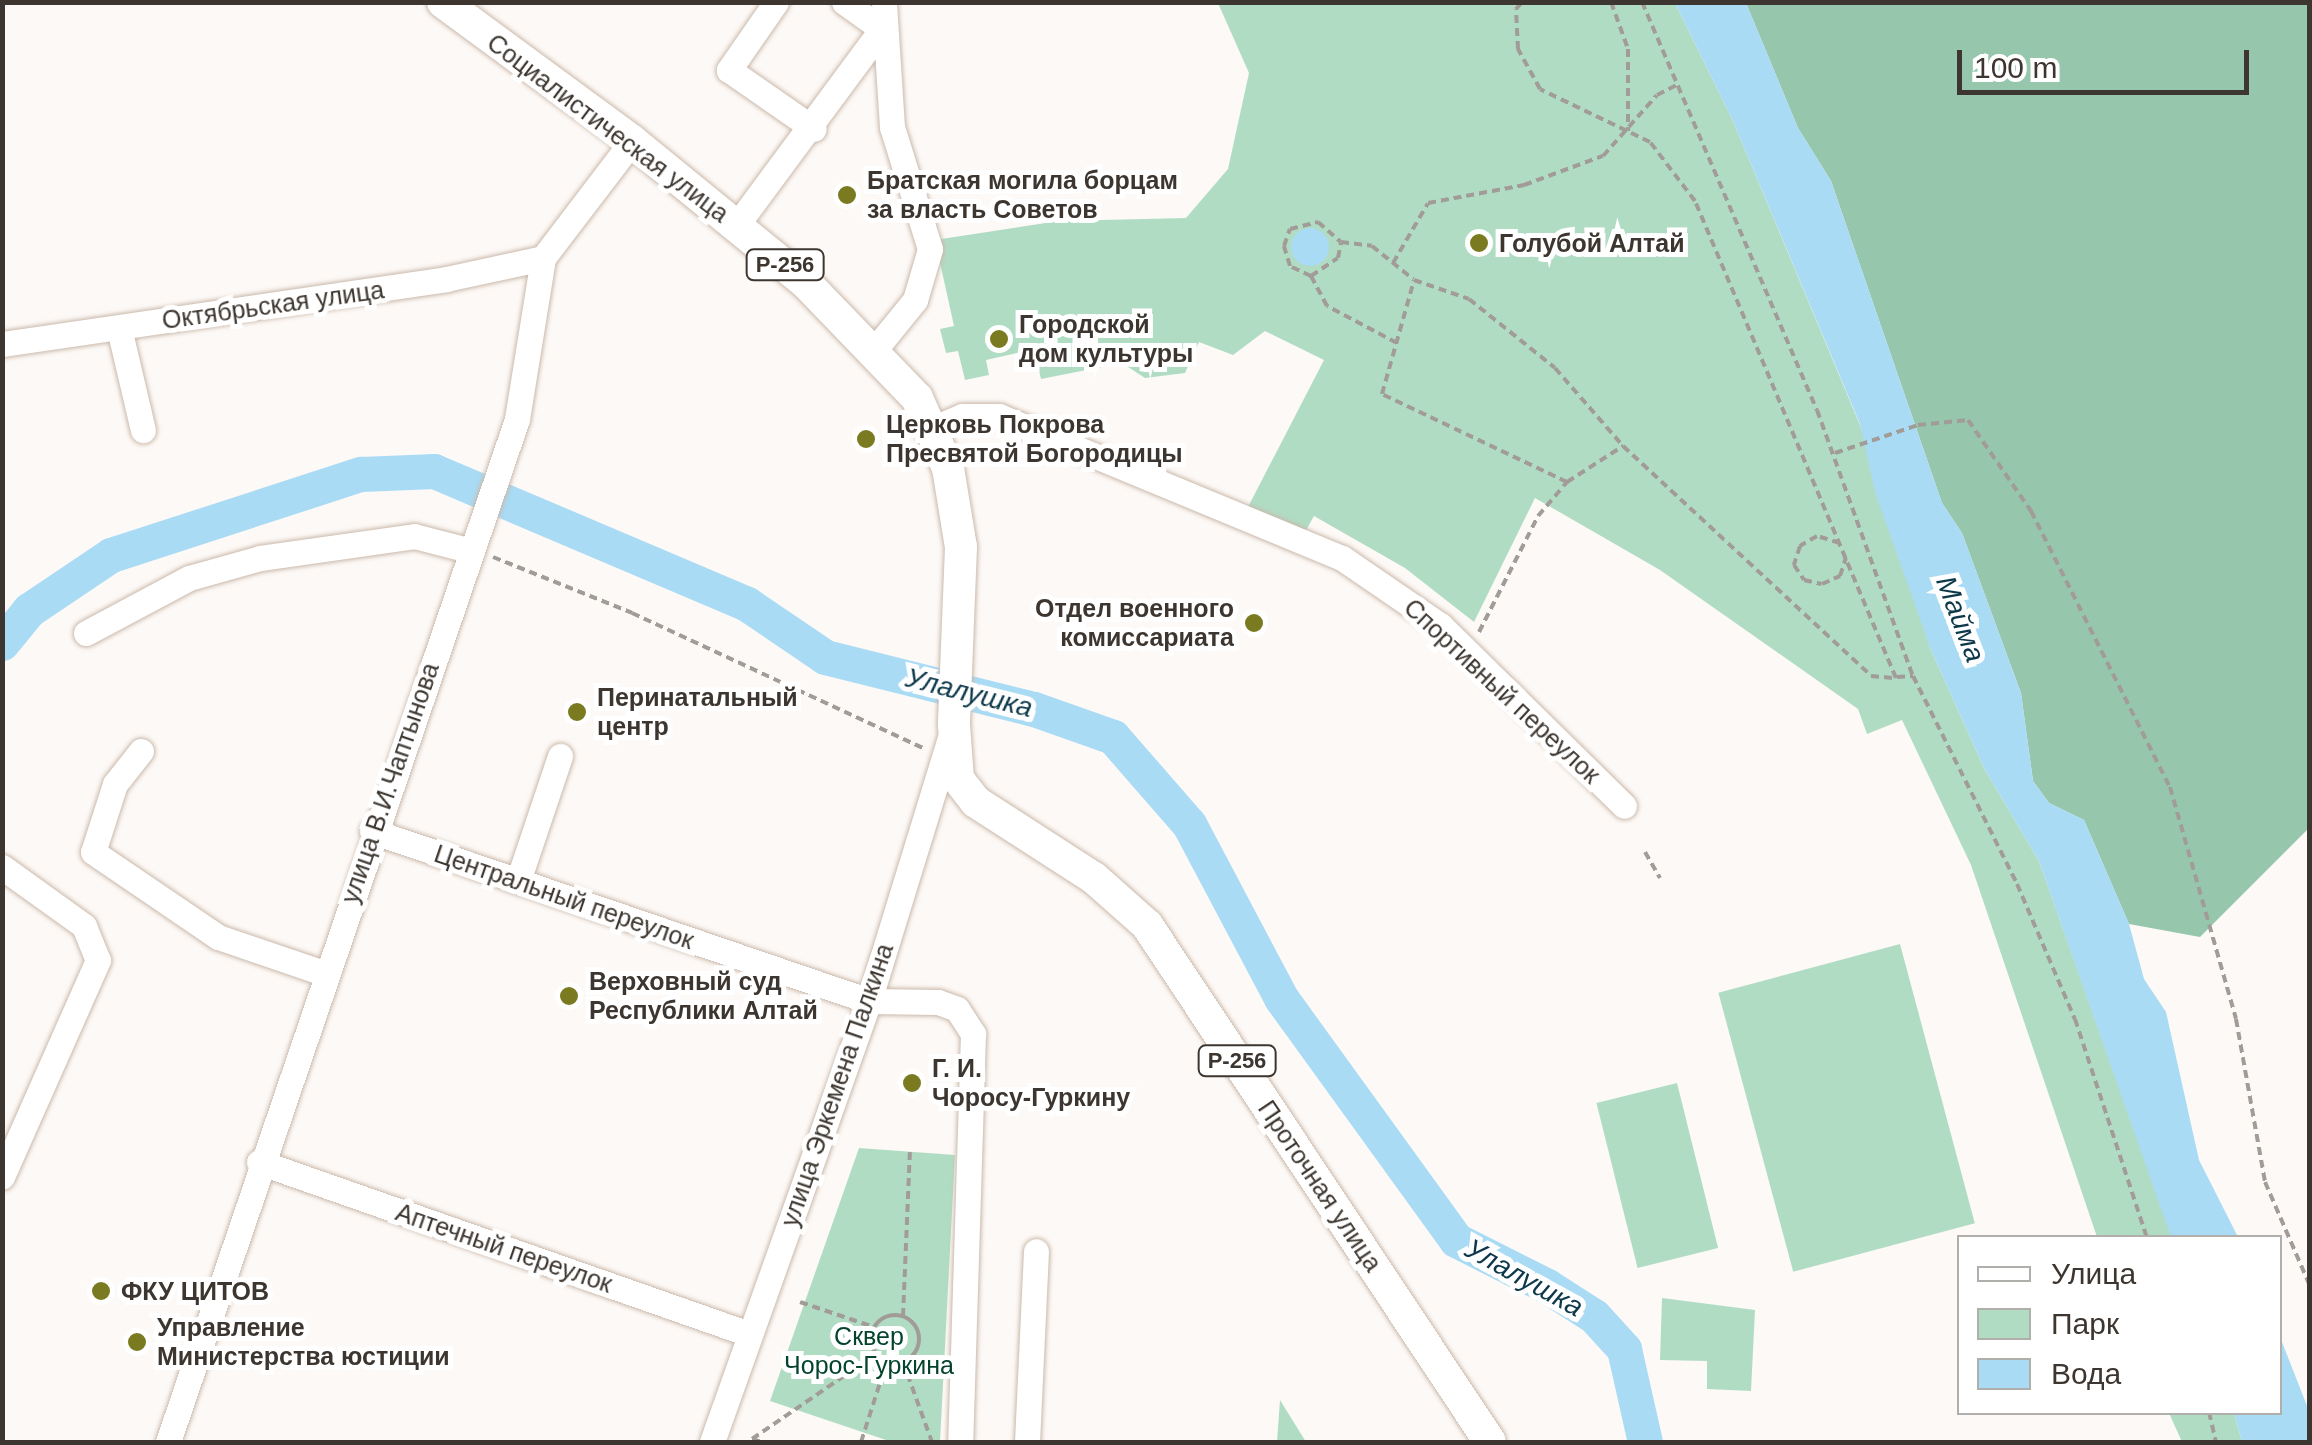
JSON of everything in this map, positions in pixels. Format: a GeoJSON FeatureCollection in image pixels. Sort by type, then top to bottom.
{"type":"FeatureCollection","features":[{"type":"Feature","properties":{"kind":"main road","name":"Социалистическая улица"},"geometry":{"type":"LineString","coordinates":[[443,2],[632,141],[736,226],[876,348],[934,428],[962,547],[954,725]]}},
{"type":"Feature","properties":{"kind":"main road","name":"Проточная улица"},"geometry":{"type":"LineString","coordinates":[[954,725],[958,779],[976,802],[1094,878],[1147,926],[1490,1442]]}},
{"type":"Feature","properties":{"kind":"street"},"geometry":{"type":"LineString","coordinates":[[776,2],[729,70],[814,128]]}},
{"type":"Feature","properties":{"kind":"street"},"geometry":{"type":"LineString","coordinates":[[844,2],[882,29]]}},
{"type":"Feature","properties":{"kind":"street"},"geometry":{"type":"LineString","coordinates":[[876,348],[915,300],[930,248],[892,127],[882,29],[884,2]]}},
{"type":"Feature","properties":{"kind":"street"},"geometry":{"type":"LineString","coordinates":[[736,226],[814,128],[882,29]]}},
{"type":"Feature","properties":{"kind":"street","name":"улица В.И.Чаптынова"},"geometry":{"type":"LineString","coordinates":[[168,1442],[372,831],[480,549],[520,400],[543,258],[632,141]]}},
{"type":"Feature","properties":{"kind":"street","name":"Октябрьская улица"},"geometry":{"type":"LineString","coordinates":[[4,349],[543,258]]}},
{"type":"Feature","properties":{"kind":"street"},"geometry":{"type":"LineString","coordinates":[[120,328],[143,430]]}},
{"type":"Feature","properties":{"kind":"street","name":"Спортивный переулок"},"geometry":{"type":"LineString","coordinates":[[934,428],[962,416],[999,416],[1275,528],[1391,588],[1468,654],[1624,806]]}},
{"type":"Feature","properties":{"kind":"street"},"geometry":{"type":"LineString","coordinates":[[86,633],[189,578],[260,558],[414,536],[480,549]]}},
{"type":"Feature","properties":{"kind":"street","name":"улица Эркемена Палкина"},"geometry":{"type":"LineString","coordinates":[[712,1442],[870,1000],[954,725]]}},
{"type":"Feature","properties":{"kind":"street"},"geometry":{"type":"LineString","coordinates":[[141,750],[115,784],[87,862],[218,937],[324,974]]}},
{"type":"Feature","properties":{"kind":"street"},"geometry":{"type":"LineString","coordinates":[[518,881],[560,756]]}},
{"type":"Feature","properties":{"kind":"street","name":"Центральный переулок"},"geometry":{"type":"LineString","coordinates":[[372,831],[870,1000]]}},
{"type":"Feature","properties":{"kind":"street"},"geometry":{"type":"LineString","coordinates":[[2,867],[84,926],[96,942],[98,960],[2,1177]]}},
{"type":"Feature","properties":{"kind":"street"},"geometry":{"type":"LineString","coordinates":[[870,1000],[938,1002],[957,1009],[973,1034],[960,1442]]}},
{"type":"Feature","properties":{"kind":"street","name":"Аптечный переулок"},"geometry":{"type":"LineString","coordinates":[[259,1162],[749,1334]]}},
{"type":"Feature","properties":{"kind":"street"},"geometry":{"type":"LineString","coordinates":[[1027,1442],[1036,1251]]}},
{"type":"Feature","properties":{"kind":"path"},"geometry":{"type":"LineString","coordinates":[[1522,2],[1516,8],[1518,49],[1540,89],[1650,142],[1694,201],[1896,678]]}},
{"type":"Feature","properties":{"kind":"path"},"geometry":{"type":"LineString","coordinates":[[1611,2],[1628,49],[1628,131]]}},
{"type":"Feature","properties":{"kind":"path"},"geometry":{"type":"LineString","coordinates":[[1642,2],[1834,454],[1913,676],[2076,1019],[2146,1235]]}},
{"type":"Feature","properties":{"kind":"path"},"geometry":{"type":"LineString","coordinates":[[1393,263],[1428,203],[1524,185],[1603,156],[1657,96],[1677,85]]}},
{"type":"Feature","properties":{"kind":"path"},"geometry":{"type":"LineString","coordinates":[[1396,342],[1327,306],[1311,276],[1285,256],[1290,230],[1318,222],[1341,242],[1372,246],[1414,280],[1469,299],[1555,368],[1623,446],[1871,676],[1913,676]]}},
{"type":"Feature","properties":{"kind":"path"},"geometry":{"type":"LineString","coordinates":[[1311,276],[1338,258],[1341,242]]}},
{"type":"Feature","properties":{"kind":"path"},"geometry":{"type":"LineString","coordinates":[[1414,280],[1382,394],[1567,482]]}},
{"type":"Feature","properties":{"kind":"path"},"geometry":{"type":"LineString","coordinates":[[1834,454],[1918,426],[1968,420],[2031,510],[2170,788],[2236,1018],[2265,1182],[2310,1286]]}},
{"type":"Feature","properties":{"kind":"path"},"geometry":{"type":"LineString","coordinates":[[1468,654],[1538,516],[1567,482],[1623,446]]}},
{"type":"Feature","properties":{"kind":"path"},"geometry":{"type":"LineString","coordinates":[[1840,543],[1817,536],[1800,546],[1794,565],[1804,580],[1822,584],[1840,576],[1846,558]]}},
{"type":"Feature","properties":{"kind":"path"},"geometry":{"type":"LineString","coordinates":[[480,549],[685,636],[936,754]]}},
{"type":"Feature","properties":{"kind":"path"},"geometry":{"type":"LineString","coordinates":[[1645,852],[1660,878]]}},
{"type":"Feature","properties":{"kind":"path"},"geometry":{"type":"LineString","coordinates":[[903,1362],[920,1339],[903,1316],[910,1152]]}},
{"type":"Feature","properties":{"kind":"path"},"geometry":{"type":"LineString","coordinates":[[800,1302],[874,1326]]}},
{"type":"Feature","properties":{"kind":"path"},"geometry":{"type":"LineString","coordinates":[[874,1326],[887,1316],[903,1316]]}},
{"type":"Feature","properties":{"kind":"path"},"geometry":{"type":"LineString","coordinates":[[874,1326],[876,1354]]}},
{"type":"Feature","properties":{"kind":"path"},"geometry":{"type":"LineString","coordinates":[[876,1354],[887,1361],[903,1362]]}},
{"type":"Feature","properties":{"kind":"path"},"geometry":{"type":"LineString","coordinates":[[762,1442],[752,1439],[876,1354]]}},
{"type":"Feature","properties":{"kind":"path"},"geometry":{"type":"LineString","coordinates":[[861,1442],[887,1361]]}},
{"type":"Feature","properties":{"kind":"path"},"geometry":{"type":"LineString","coordinates":[[903,1362],[932,1442]]}},
{"type":"Feature","properties":{"kind":"path"},"geometry":{"type":"LineString","coordinates":[[2209,1415],[2216,1442]]}},
{"type":"Feature","properties":{"kind":"green space"},"geometry":{"type":"Polygon","coordinates":[[[1218,3],[1675,3],[1733,121],[1860,425],[1931,650],[1985,770],[2039,861],[2171,1235],[2096,1235],[1971,865],[1902,720],[1867,734],[1858,709],[1660,570],[1535,498],[1474,622],[1405,568],[1314,516],[1304,534],[1248,507],[1324,360],[1265,331],[1233,355],[1199,342],[1185,373],[1145,378],[1122,363],[1041,379],[1034,349],[986,360],[989,375],[965,380],[958,351],[946,353],[940,329],[954,326],[935,240],[1059,221],[1186,218],[1228,169],[1249,73],[1218,3]]]}},
{"type":"Feature","properties":{"kind":"green space"},"geometry":{"type":"Polygon","coordinates":[[[1746,3],[2309,3],[2309,828],[2200,937],[2129,924],[2084,820],[2049,803],[2033,781],[2021,693],[1962,533],[1942,503],[1831,181],[1798,128],[1746,3]]]}},
{"type":"Feature","properties":{"kind":"green space"},"geometry":{"type":"Polygon","coordinates":[[[1900,944],[1975,1223],[1793,1272],[1718,993],[1900,944]]]}},
{"type":"Feature","properties":{"kind":"green space"},"geometry":{"type":"Polygon","coordinates":[[[1677,1083],[1718,1248],[1638,1268],[1596,1103],[1677,1083]]]}},
{"type":"Feature","properties":{"kind":"green space","name":"Сквер Чорос-Гуркина"},"geometry":{"type":"Polygon","coordinates":[[[859,1148],[955,1155],[940,1442],[892,1442],[770,1401],[859,1148]]]}},
{"type":"Feature","properties":{"kind":"green space"},"geometry":{"type":"Polygon","coordinates":[[[1662,1298],[1755,1310],[1751,1391],[1707,1389],[1707,1361],[1660,1360],[1662,1298]]]}},
{"type":"Feature","properties":{"kind":"green space"},"geometry":{"type":"Polygon","coordinates":[[[1280,1400],[1306,1442],[1277,1442],[1280,1400]]]}},
{"type":"Feature","properties":{"kind":"green space"},"geometry":{"type":"Polygon","coordinates":[[[2170,1415],[2235,1415],[2242,1442],[2182,1442],[2170,1415]]]}},
{"type":"Feature","properties":{"kind":"water","name":"Майма"},"geometry":{"type":"Polygon","coordinates":[[[1675,3],[1746,3],[1798,128],[1831,181],[1942,503],[1962,533],[2021,693],[2033,781],[2049,803],[2084,820],[2129,924],[2144,979],[2166,1012],[2199,1160],[2237,1235],[2170,1235],[2039,861],[1985,770],[1931,650],[1875,492],[1860,424],[1733,121],[1675,3]]]}},
{"type":"Feature","properties":{"kind":"water"},"geometry":{"type":"Polygon","coordinates":[[[1310,228],[1323,234],[1329,247],[1323,260],[1310,266],[1297,260],[1291,247],[1297,234],[1310,228]]]}},
{"type":"Feature","properties":{"kind":"water"},"geometry":{"type":"Polygon","coordinates":[[[2282,1342],[2309,1411],[2309,1442],[2242,1442],[2235,1415],[2282,1415],[2282,1342]]]}},
{"type":"Feature","properties":{"kind":"waterway","name":"Улалушка"},"geometry":{"type":"LineString","coordinates":[[2,643],[29,610],[111,555],[361,474],[434,471],[747,604],[825,657],[1034,709],[1113,737],[1189,824],[1281,998],[1456,1240],[1547,1286],[1594,1316],[1624,1349],[1645,1442]]}},
{"type":"Feature","properties":{"kind":"place","name":"Братская могила борцам за власть Советов"},"geometry":{"type":"Point","coordinates":[847,195]}},
{"type":"Feature","properties":{"kind":"place","name":"Голубой Алтай"},"geometry":{"type":"Point","coordinates":[1479,243]}},
{"type":"Feature","properties":{"kind":"place","name":"Городской дом культуры"},"geometry":{"type":"Point","coordinates":[999,339]}},
{"type":"Feature","properties":{"kind":"place","name":"Церковь Покрова Пресвятой Богородицы"},"geometry":{"type":"Point","coordinates":[866,439]}},
{"type":"Feature","properties":{"kind":"place","name":"Отдел военного комиссариата"},"geometry":{"type":"Point","coordinates":[1254,623]}},
{"type":"Feature","properties":{"kind":"place","name":"Перинатальный центр"},"geometry":{"type":"Point","coordinates":[577,712]}},
{"type":"Feature","properties":{"kind":"place","name":"Верховный суд Республики Алтай"},"geometry":{"type":"Point","coordinates":[569,996]}},
{"type":"Feature","properties":{"kind":"place","name":"Г. И. Чоросу-Гуркину"},"geometry":{"type":"Point","coordinates":[912,1083]}},
{"type":"Feature","properties":{"kind":"place","name":"ФКУ ЦИТОВ"},"geometry":{"type":"Point","coordinates":[101,1291]}},
{"type":"Feature","properties":{"kind":"place","name":"Управление Министерства юстиции"},"geometry":{"type":"Point","coordinates":[137,1342]}}]}
